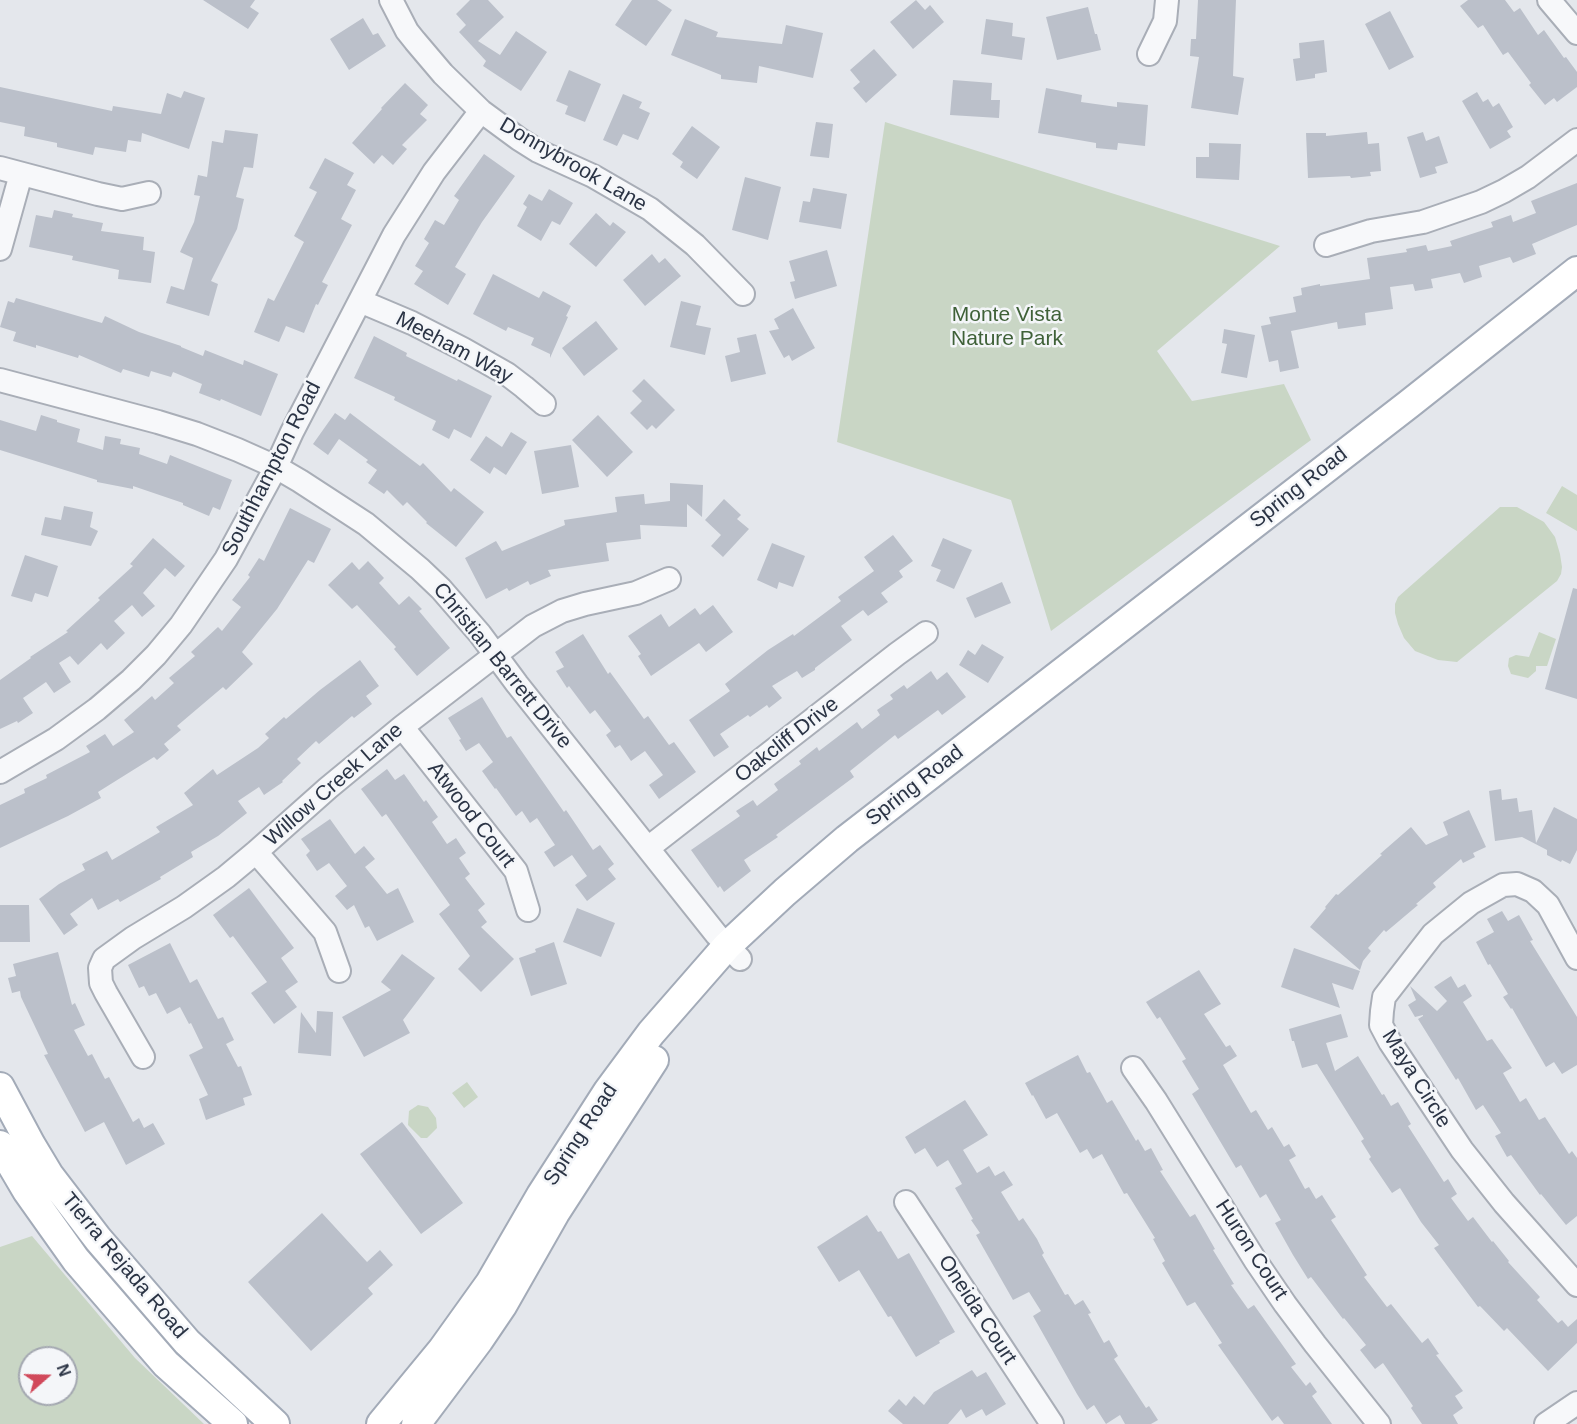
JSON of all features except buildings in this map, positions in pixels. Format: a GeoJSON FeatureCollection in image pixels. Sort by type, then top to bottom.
{"type":"FeatureCollection","features":[{"type":"Feature","properties":{"kind":"main road","name":"Spring Road"},"geometry":{"type":"LineString","coordinates":[[416,1424],[502,1306],[555,1213],[643,1076],[734,953],[785,892],[847,839],[1577,271]]}},
{"type":"Feature","properties":{"kind":"main road","name":"Spring Road"},"geometry":{"type":"LineString","coordinates":[[381,1424],[442,1350],[490,1283],[536,1204],[606,1094],[651,1033],[734,953],[840,867],[1577,294]]}},
{"type":"Feature","properties":{"kind":"main road","name":"Tierra Rejada Road"},"geometry":{"type":"LineString","coordinates":[[0,1087],[49,1175],[98,1239],[187,1342],[275,1424]]}},
{"type":"Feature","properties":{"kind":"main road","name":"Tierra Rejada Road"},"geometry":{"type":"LineString","coordinates":[[0,1145],[27,1191],[76,1260],[166,1364],[233,1424]]}},
{"type":"Feature","properties":{"kind":"street","name":"Donnybrook Lane"},"geometry":{"type":"LineString","coordinates":[[391,0],[407,31],[415,41],[443,74],[481,111],[538,151],[593,176],[650,209],[695,245],[743,294]]}},
{"type":"Feature","properties":{"kind":"street"},"geometry":{"type":"LineString","coordinates":[[1149,54],[1165,21],[1167,0]]}},
{"type":"Feature","properties":{"kind":"street"},"geometry":{"type":"LineString","coordinates":[[1549,0],[1577,33]]}},
{"type":"Feature","properties":{"kind":"street","name":"Southhampton Road"},"geometry":{"type":"LineString","coordinates":[[0,772],[56,739],[89,715],[131,680],[181,626],[226,560],[394,235],[420,192],[481,111]]}},
{"type":"Feature","properties":{"kind":"street"},"geometry":{"type":"LineString","coordinates":[[1326,245],[1371,231],[1423,222],[1480,202],[1528,177],[1577,140]]}},
{"type":"Feature","properties":{"kind":"street"},"geometry":{"type":"LineString","coordinates":[[0,249],[10,171],[122,199],[149,193]]}},
{"type":"Feature","properties":{"kind":"street","name":"Meeham Way"},"geometry":{"type":"LineString","coordinates":[[360,301],[412,323],[507,374],[544,404]]}},
{"type":"Feature","properties":{"kind":"street","name":"Christian Barrett Drive"},"geometry":{"type":"LineString","coordinates":[[0,380],[158,422],[238,450],[276,467],[366,524],[420,568],[480,634],[648,848],[734,953]]}},
{"type":"Feature","properties":{"kind":"street","name":"Willow Creek Lane"},"geometry":{"type":"LineString","coordinates":[[143,1057],[101,983],[100,969],[104,959],[133,938],[184,907],[256,852],[402,727],[533,626],[562,611],[636,593],[669,579]]}},
{"type":"Feature","properties":{"kind":"street","name":"Oakcliff Drive"},"geometry":{"type":"LineString","coordinates":[[648,848],[927,633]]}},
{"type":"Feature","properties":{"kind":"street","name":"Atwood Court"},"geometry":{"type":"LineString","coordinates":[[402,727],[516,871],[528,910]]}},
{"type":"Feature","properties":{"kind":"street"},"geometry":{"type":"LineString","coordinates":[[256,852],[325,932],[339,971]]}},
{"type":"Feature","properties":{"kind":"street","name":"Maya Circle"},"geometry":{"type":"LineString","coordinates":[[1577,958],[1548,905],[1533,891],[1517,884],[1503,885],[1471,903],[1433,934],[1384,997],[1381,1024],[1390,1042],[1462,1150],[1504,1203],[1577,1285]]}},
{"type":"Feature","properties":{"kind":"street","name":"Huron Court"},"geometry":{"type":"LineString","coordinates":[[1133,1068],[1285,1304],[1379,1424]]}},
{"type":"Feature","properties":{"kind":"street","name":"Oneida Court"},"geometry":{"type":"LineString","coordinates":[[906,1202],[1046,1422]]}},
{"type":"Feature","properties":{"kind":"street"},"geometry":{"type":"LineString","coordinates":[[1546,1424],[1577,1403]]}},
{"type":"Feature","properties":{"kind":"green space","name":"Monte Vista Nature Park"},"geometry":{"type":"Polygon","coordinates":[[[885,122],[1280,246],[1157,351],[1192,401],[1284,384],[1311,440],[1051,631],[1011,500],[837,442],[885,122]]]}},
{"type":"Feature","properties":{"kind":"green space"},"geometry":{"type":"Polygon","coordinates":[[[1562,486],[1577,495],[1577,531],[1546,513],[1562,486]]]}},
{"type":"Feature","properties":{"kind":"green space"},"geometry":{"type":"Polygon","coordinates":[[[1500,507],[1517,507],[1544,522],[1555,537],[1560,554],[1562,567],[1557,581],[1457,662],[1438,660],[1415,651],[1404,638],[1398,624],[1395,604],[1398,597],[1500,507]]]}},
{"type":"Feature","properties":{"kind":"green space"},"geometry":{"type":"Polygon","coordinates":[[[1539,632],[1556,639],[1547,666],[1536,666],[1536,671],[1528,678],[1511,674],[1508,666],[1509,658],[1516,655],[1529,657],[1539,632]]]}},
{"type":"Feature","properties":{"kind":"green space"},"geometry":{"type":"Polygon","coordinates":[[[467,1082],[478,1097],[464,1108],[452,1093],[467,1082]]]}},
{"type":"Feature","properties":{"kind":"green space"},"geometry":{"type":"Polygon","coordinates":[[[418,1105],[428,1107],[436,1118],[437,1128],[427,1138],[421,1138],[408,1125],[409,1111],[418,1105]]]}},
{"type":"Feature","properties":{"kind":"green space"},"geometry":{"type":"Polygon","coordinates":[[[32,1236],[135,1358],[204,1424],[0,1424],[0,1247],[32,1236]]]}}]}
